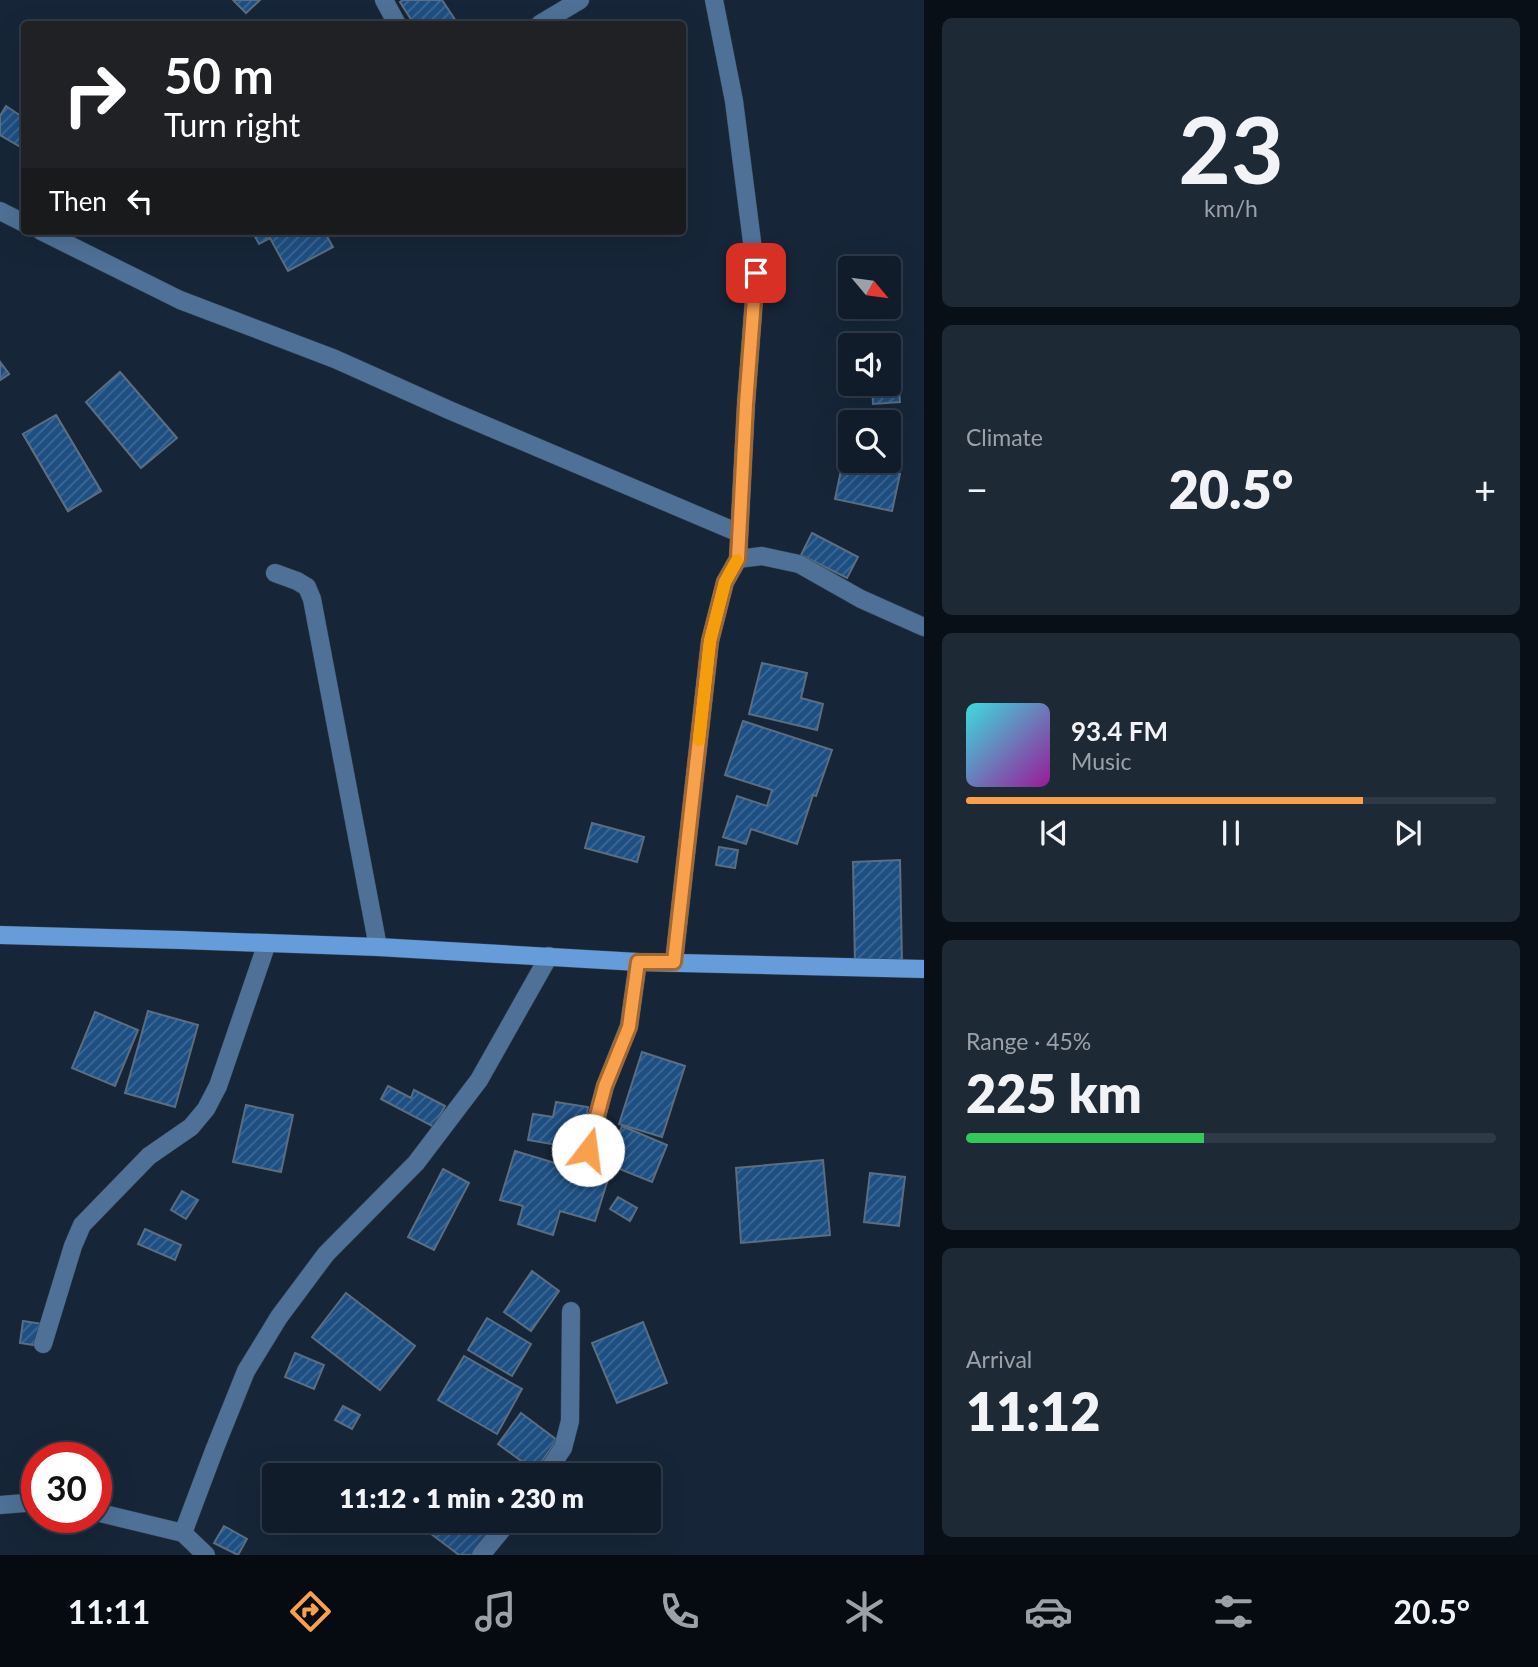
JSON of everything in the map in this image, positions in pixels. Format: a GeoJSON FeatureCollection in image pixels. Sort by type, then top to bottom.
{"type":"FeatureCollection","features":[{"type":"Feature","properties":{"kind":"street"},"geometry":{"type":"LineString","coordinates":[[384,0],[395,21]]}},
{"type":"Feature","properties":{"kind":"street"},"geometry":{"type":"LineString","coordinates":[[545,21],[580,0]]}},
{"type":"Feature","properties":{"kind":"street"},"geometry":{"type":"LineString","coordinates":[[674,962],[710,641],[725,582],[738,559],[756,273],[734,101],[714,0]]}},
{"type":"Feature","properties":{"kind":"street"},"geometry":{"type":"LineString","coordinates":[[0,211],[21,222]]}},
{"type":"Feature","properties":{"kind":"street"},"geometry":{"type":"LineString","coordinates":[[49,235],[180,300],[335,359],[739,533]]}},
{"type":"Feature","properties":{"kind":"street"},"geometry":{"type":"LineString","coordinates":[[738,559],[762,556],[799,564],[861,598],[924,627]]}},
{"type":"Feature","properties":{"kind":"street"},"geometry":{"type":"LineString","coordinates":[[275,573],[307,587],[312,599],[379,947]]}},
{"type":"Feature","properties":{"kind":"street"},"geometry":{"type":"LineString","coordinates":[[0,935],[379,947],[638,962],[924,969]]}},
{"type":"Feature","properties":{"kind":"street"},"geometry":{"type":"LineString","coordinates":[[43,1344],[82,1225],[149,1156],[191,1126],[206,1109],[218,1086],[267,943]]}},
{"type":"Feature","properties":{"kind":"street"},"geometry":{"type":"LineString","coordinates":[[183,1533],[246,1371],[279,1317],[326,1254],[416,1163],[479,1080],[549,956]]}},
{"type":"Feature","properties":{"kind":"street"},"geometry":{"type":"LineString","coordinates":[[588,1150],[605,1086],[629,1027],[638,962]]}},
{"type":"Feature","properties":{"kind":"street"},"geometry":{"type":"LineString","coordinates":[[553,1463],[563,1448],[570,1421],[571,1311]]}},
{"type":"Feature","properties":{"kind":"street"},"geometry":{"type":"LineString","coordinates":[[0,1505],[21,1503]]}},
{"type":"Feature","properties":{"kind":"street"},"geometry":{"type":"LineString","coordinates":[[112,1516],[183,1533],[206,1555]]}},
{"type":"Feature","properties":{"kind":"street"},"geometry":{"type":"LineString","coordinates":[[481,1555],[499,1533]]}},
{"type":"Feature","properties":{"kind":"building"},"geometry":{"type":"Polygon","coordinates":[[[233,0],[260,0],[246,13],[233,0]]]}},
{"type":"Feature","properties":{"kind":"building"},"geometry":{"type":"Polygon","coordinates":[[[442,0],[456,21],[412,21],[400,2],[442,0]]]}},
{"type":"Feature","properties":{"kind":"building"},"geometry":{"type":"Polygon","coordinates":[[[6,106],[21,116],[21,147],[0,135],[0,116],[6,106]]]}},
{"type":"Feature","properties":{"kind":"building"},"geometry":{"type":"Polygon","coordinates":[[[254,235],[326,235],[333,247],[288,271],[270,238],[259,244],[254,235]]]}},
{"type":"Feature","properties":{"kind":"building"},"geometry":{"type":"Polygon","coordinates":[[[0,362],[9,374],[0,380],[0,362]]]}},
{"type":"Feature","properties":{"kind":"building"},"geometry":{"type":"Polygon","coordinates":[[[0,362],[9,374],[0,380],[0,362]]]}},
{"type":"Feature","properties":{"kind":"building"},"geometry":{"type":"Polygon","coordinates":[[[120,372],[177,438],[141,468],[86,402],[120,372]]]}},
{"type":"Feature","properties":{"kind":"building"},"geometry":{"type":"Polygon","coordinates":[[[873,396],[900,396],[900,402],[873,404],[873,396]]]}},
{"type":"Feature","properties":{"kind":"building"},"geometry":{"type":"Polygon","coordinates":[[[56,415],[101,491],[68,511],[23,434],[56,415]]]}},
{"type":"Feature","properties":{"kind":"building"},"geometry":{"type":"Polygon","coordinates":[[[56,415],[101,491],[68,511],[23,434],[56,415]]]}},
{"type":"Feature","properties":{"kind":"building"},"geometry":{"type":"Polygon","coordinates":[[[840,473],[900,474],[892,511],[835,499],[840,473]]]}},
{"type":"Feature","properties":{"kind":"building"},"geometry":{"type":"Polygon","coordinates":[[[812,533],[858,557],[847,578],[801,555],[812,533]]]}},
{"type":"Feature","properties":{"kind":"building"},"geometry":{"type":"Polygon","coordinates":[[[762,663],[807,673],[801,698],[823,704],[817,730],[749,714],[762,663]]]}},
{"type":"Feature","properties":{"kind":"building"},"geometry":{"type":"Polygon","coordinates":[[[743,721],[832,750],[816,796],[813,795],[797,844],[751,829],[746,844],[723,837],[737,796],[767,806],[772,790],[725,775],[743,721]]]}},
{"type":"Feature","properties":{"kind":"building"},"geometry":{"type":"Polygon","coordinates":[[[592,823],[644,837],[637,862],[585,848],[592,823]]]}},
{"type":"Feature","properties":{"kind":"building"},"geometry":{"type":"Polygon","coordinates":[[[719,847],[738,850],[735,868],[716,865],[719,847]]]}},
{"type":"Feature","properties":{"kind":"building"},"geometry":{"type":"Polygon","coordinates":[[[900,860],[902,963],[855,964],[853,862],[900,860]]]}},
{"type":"Feature","properties":{"kind":"building"},"geometry":{"type":"Polygon","coordinates":[[[148,1011],[198,1025],[175,1107],[125,1093],[148,1011]]]}},
{"type":"Feature","properties":{"kind":"building"},"geometry":{"type":"Polygon","coordinates":[[[95,1012],[138,1030],[115,1086],[72,1068],[95,1012]]]}},
{"type":"Feature","properties":{"kind":"building"},"geometry":{"type":"Polygon","coordinates":[[[642,1052],[685,1066],[662,1137],[619,1124],[642,1052]]]}},
{"type":"Feature","properties":{"kind":"building"},"geometry":{"type":"Polygon","coordinates":[[[388,1086],[411,1098],[414,1090],[445,1106],[434,1127],[381,1099],[388,1086]]]}},
{"type":"Feature","properties":{"kind":"building"},"geometry":{"type":"Polygon","coordinates":[[[556,1102],[588,1107],[581,1149],[528,1140],[533,1114],[553,1117],[556,1102]]]}},
{"type":"Feature","properties":{"kind":"building"},"geometry":{"type":"Polygon","coordinates":[[[246,1105],[293,1115],[281,1172],[233,1162],[246,1105]]]}},
{"type":"Feature","properties":{"kind":"building"},"geometry":{"type":"Polygon","coordinates":[[[622,1126],[667,1145],[652,1182],[607,1164],[622,1126]]]}},
{"type":"Feature","properties":{"kind":"building"},"geometry":{"type":"Polygon","coordinates":[[[515,1151],[608,1179],[595,1221],[560,1211],[553,1235],[518,1224],[523,1206],[500,1200],[515,1151]]]}},
{"type":"Feature","properties":{"kind":"building"},"geometry":{"type":"Polygon","coordinates":[[[823,1160],[830,1235],[741,1243],[736,1168],[823,1160]]]}},
{"type":"Feature","properties":{"kind":"building"},"geometry":{"type":"Polygon","coordinates":[[[443,1169],[469,1183],[434,1250],[408,1237],[443,1169]]]}},
{"type":"Feature","properties":{"kind":"building"},"geometry":{"type":"Polygon","coordinates":[[[870,1173],[905,1177],[899,1226],[864,1222],[870,1173]]]}},
{"type":"Feature","properties":{"kind":"building"},"geometry":{"type":"Polygon","coordinates":[[[182,1191],[198,1200],[186,1219],[171,1210],[182,1191]]]}},
{"type":"Feature","properties":{"kind":"building"},"geometry":{"type":"Polygon","coordinates":[[[618,1197],[637,1208],[630,1221],[610,1209],[618,1197]]]}},
{"type":"Feature","properties":{"kind":"building"},"geometry":{"type":"Polygon","coordinates":[[[145,1229],[181,1245],[175,1260],[138,1244],[145,1229]]]}},
{"type":"Feature","properties":{"kind":"building"},"geometry":{"type":"Polygon","coordinates":[[[532,1271],[559,1291],[531,1331],[504,1312],[532,1271]]]}},
{"type":"Feature","properties":{"kind":"building"},"geometry":{"type":"Polygon","coordinates":[[[346,1293],[415,1346],[380,1390],[312,1337],[346,1293]]]}},
{"type":"Feature","properties":{"kind":"building"},"geometry":{"type":"Polygon","coordinates":[[[487,1318],[531,1344],[512,1376],[468,1350],[487,1318]]]}},
{"type":"Feature","properties":{"kind":"building"},"geometry":{"type":"Polygon","coordinates":[[[23,1321],[43,1324],[40,1346],[20,1343],[23,1321]]]}},
{"type":"Feature","properties":{"kind":"building"},"geometry":{"type":"Polygon","coordinates":[[[643,1322],[667,1383],[617,1403],[592,1343],[643,1322]]]}},
{"type":"Feature","properties":{"kind":"building"},"geometry":{"type":"Polygon","coordinates":[[[295,1353],[324,1365],[314,1389],[285,1377],[295,1353]]]}},
{"type":"Feature","properties":{"kind":"building"},"geometry":{"type":"Polygon","coordinates":[[[464,1356],[522,1389],[497,1434],[438,1400],[464,1356]]]}},
{"type":"Feature","properties":{"kind":"building"},"geometry":{"type":"Polygon","coordinates":[[[343,1406],[360,1415],[352,1429],[335,1420],[343,1406]]]}},
{"type":"Feature","properties":{"kind":"building"},"geometry":{"type":"Polygon","coordinates":[[[521,1413],[557,1440],[541,1463],[524,1463],[498,1444],[521,1413]]]}},
{"type":"Feature","properties":{"kind":"building"},"geometry":{"type":"Polygon","coordinates":[[[224,1526],[247,1539],[238,1555],[214,1543],[224,1526]]]}},
{"type":"Feature","properties":{"kind":"building"},"geometry":{"type":"Polygon","coordinates":[[[430,1533],[491,1535],[476,1555],[459,1555],[430,1533]]]}},
{"type":"Feature","properties":{"kind":"slow traffic"},"geometry":{"type":"LineString","coordinates":[[699,740],[710,641],[725,582],[737,560]]}},
{"type":"Feature","properties":{"kind":"route"},"geometry":{"type":"LineString","coordinates":[[588,1150],[605,1086],[629,1027],[638,962],[674,962],[710,641],[725,582],[738,559],[756,273]]}}]}
